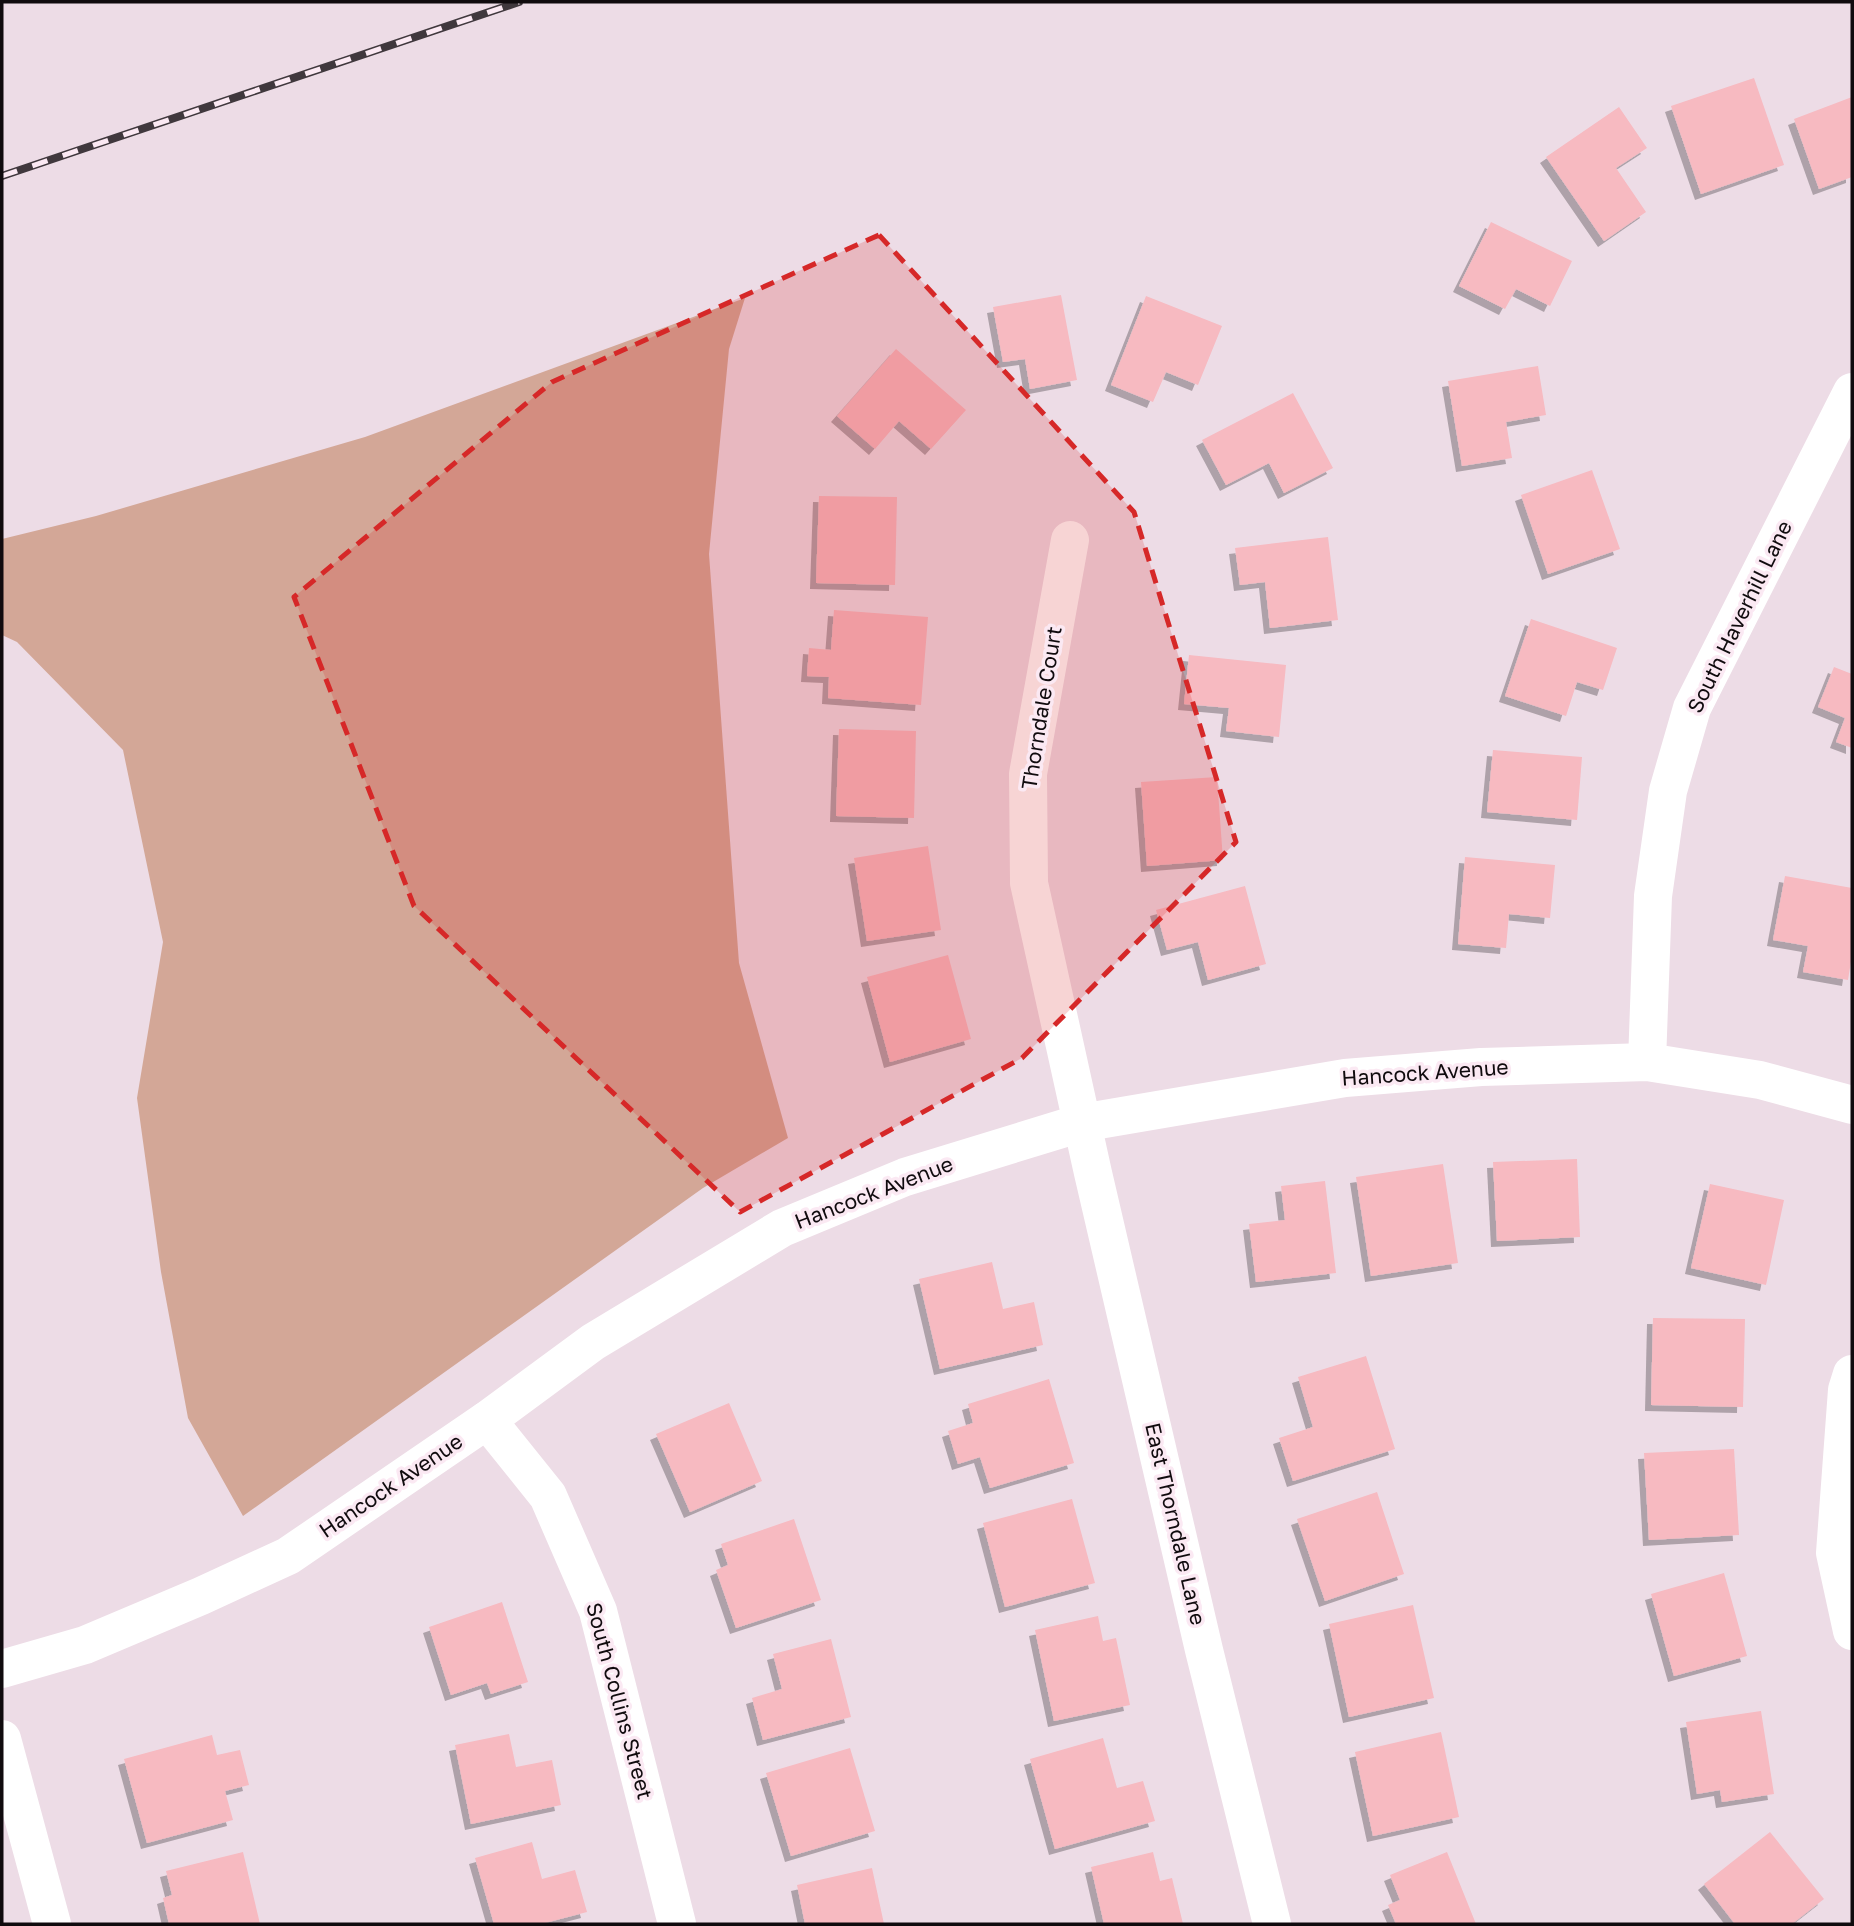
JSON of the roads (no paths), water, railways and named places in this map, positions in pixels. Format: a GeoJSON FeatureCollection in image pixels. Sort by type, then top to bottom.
{"type":"FeatureCollection","features":[{"type":"Feature","properties":{"kind":"street","name":"South Haverhill Lane"},"geometry":{"type":"LineString","coordinates":[[1647,1062],[1653,896],[1668,791],[1692,708],[1852,392]]}},
{"type":"Feature","properties":{"kind":"street","name":"Thorndale Court"},"geometry":{"type":"LineString","coordinates":[[1070,540],[1028,774],[1029,883],[1081,1123]]}},
{"type":"Feature","properties":{"kind":"street","name":"Hancock Avenue"},"geometry":{"type":"LineString","coordinates":[[2,1669],[85,1645],[288,1556],[487,1420],[593,1342],[782,1228],[905,1177],[1081,1123],[1345,1078],[1481,1067],[1647,1062],[1760,1080],[1852,1105]]}},
{"type":"Feature","properties":{"kind":"street","name":"East Thorndale Lane"},"geometry":{"type":"LineString","coordinates":[[1081,1123],[1201,1636],[1272,1924]]}},
{"type":"Feature","properties":{"kind":"street"},"geometry":{"type":"LineString","coordinates":[[1852,1374],[1847,1390],[1835,1553],[1852,1631]]}},
{"type":"Feature","properties":{"kind":"street","name":"South Collins Street"},"geometry":{"type":"LineString","coordinates":[[487,1420],[548,1496],[598,1611],[677,1924]]}},
{"type":"Feature","properties":{"kind":"street"},"geometry":{"type":"LineString","coordinates":[[2,1739],[51,1924]]}},
{"type":"Feature","properties":{"kind":"railway"},"geometry":{"type":"LineString","coordinates":[[2,176],[519,2]]}}]}
